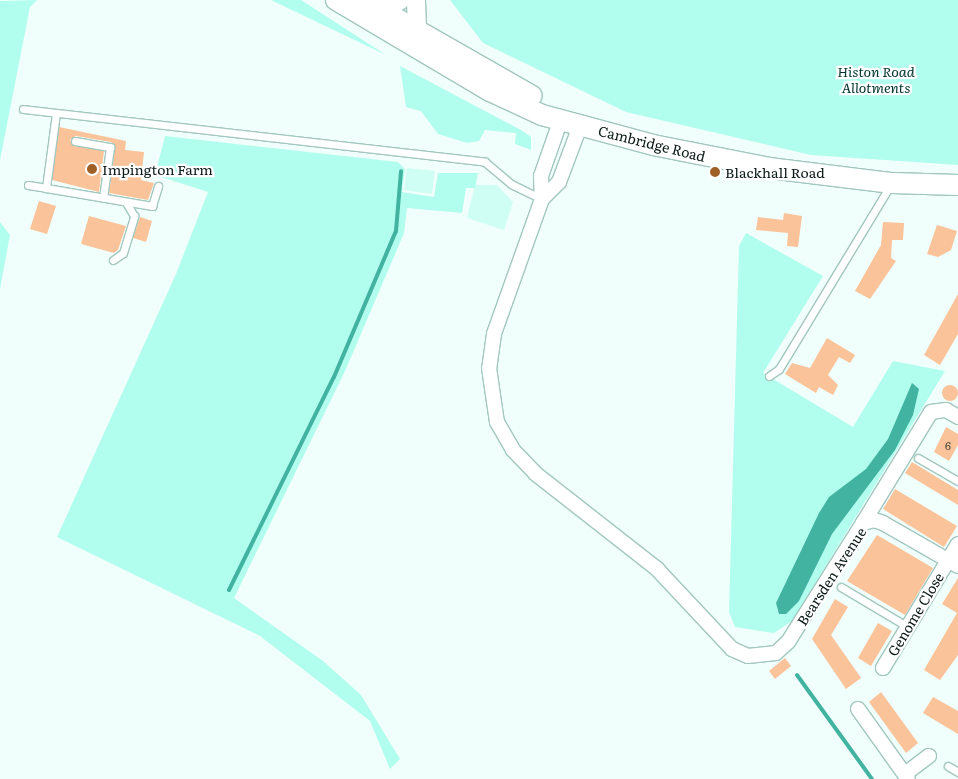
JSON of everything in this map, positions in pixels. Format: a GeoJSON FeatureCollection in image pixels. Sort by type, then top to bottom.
{"type":"FeatureCollection","features":[{"type":"Feature","properties":{"kind":"main road","name":"Cambridge Road"},"geometry":{"type":"LineString","coordinates":[[336,0],[376,8],[413,38],[490,91],[542,115],[745,164],[892,183],[958,186]]}},
{"type":"Feature","properties":{"kind":"street"},"geometry":{"type":"LineString","coordinates":[[376,8],[402,0]]}},
{"type":"Feature","properties":{"kind":"street"},"geometry":{"type":"LineString","coordinates":[[413,38],[416,0]]}},
{"type":"Feature","properties":{"kind":"street"},"geometry":{"type":"LineString","coordinates":[[542,199],[541,176],[571,122]]}},
{"type":"Feature","properties":{"kind":"street"},"geometry":{"type":"LineString","coordinates":[[542,199],[559,182],[571,122]]}},
{"type":"Feature","properties":{"kind":"street","name":"Bearsden Avenue"},"geometry":{"type":"LineString","coordinates":[[542,199],[494,334],[489,368],[497,422],[513,450],[536,474],[657,569],[732,649],[756,657],[776,653],[788,642],[864,523],[874,520],[883,523],[953,563]]}},
{"type":"Feature","properties":{"kind":"street"},"geometry":{"type":"LineString","coordinates":[[864,523],[931,412],[946,410],[958,417]]}},
{"type":"Feature","properties":{"kind":"street","name":"Genome Close"},"geometry":{"type":"LineString","coordinates":[[883,668],[908,627],[953,563],[958,544]]}},
{"type":"Feature","properties":{"kind":"street"},"geometry":{"type":"LineString","coordinates":[[858,709],[906,776],[929,756]]}},
{"type":"Feature","properties":{"kind":"lane"},"geometry":{"type":"LineString","coordinates":[[23,110],[485,162],[511,184],[542,199]]}},
{"type":"Feature","properties":{"kind":"lane"},"geometry":{"type":"LineString","coordinates":[[46,188],[56,113]]}},
{"type":"Feature","properties":{"kind":"lane"},"geometry":{"type":"LineString","coordinates":[[74,141],[110,147],[103,198]]}},
{"type":"Feature","properties":{"kind":"lane"},"geometry":{"type":"LineString","coordinates":[[769,376],[779,369],[892,183]]}},
{"type":"Feature","properties":{"kind":"lane"},"geometry":{"type":"LineString","coordinates":[[28,185],[152,206],[158,186]]}},
{"type":"Feature","properties":{"kind":"lane"},"geometry":{"type":"LineString","coordinates":[[113,260],[123,253],[134,216],[126,202]]}},
{"type":"Feature","properties":{"kind":"lane"},"geometry":{"type":"LineString","coordinates":[[918,458],[958,481]]}},
{"type":"Feature","properties":{"kind":"lane"},"geometry":{"type":"LineString","coordinates":[[841,587],[908,627]]}},
{"type":"Feature","properties":{"kind":"lane"},"geometry":{"type":"LineString","coordinates":[[948,766],[958,772]]}},
{"type":"Feature","properties":{"kind":"shaded area"},"geometry":{"type":"Polygon","coordinates":[[[407,168],[435,171],[432,194],[404,190],[407,168]]]}},
{"type":"Feature","properties":{"kind":"shaded area"},"geometry":{"type":"Polygon","coordinates":[[[475,185],[497,185],[513,202],[504,230],[467,218],[475,185]]]}},
{"type":"Feature","properties":{"kind":"shaded area"},"geometry":{"type":"Polygon","coordinates":[[[912,383],[919,389],[913,415],[895,450],[832,534],[799,601],[786,614],[779,614],[776,603],[819,513],[829,497],[866,469],[888,439],[912,383]]]}},
{"type":"Feature","properties":{"kind":"green space"},"geometry":{"type":"Polygon","coordinates":[[[37,0],[30,7],[0,160],[0,1],[37,0]]]}},
{"type":"Feature","properties":{"kind":"green space"},"geometry":{"type":"Polygon","coordinates":[[[271,0],[301,0],[386,55],[271,0]]]}},
{"type":"Feature","properties":{"kind":"green space","name":"Histon Road Allotments"},"geometry":{"type":"Polygon","coordinates":[[[450,0],[958,0],[958,165],[811,155],[626,112],[483,43],[450,0]]]}},
{"type":"Feature","properties":{"kind":"green space"},"geometry":{"type":"Polygon","coordinates":[[[400,66],[521,130],[531,137],[531,150],[515,144],[516,133],[485,130],[479,141],[467,143],[438,134],[421,111],[406,107],[400,66]]]}},
{"type":"Feature","properties":{"kind":"green space"},"geometry":{"type":"Polygon","coordinates":[[[165,136],[398,162],[405,169],[402,192],[434,197],[438,173],[478,173],[475,188],[466,188],[462,213],[407,208],[404,233],[346,369],[234,598],[323,661],[361,695],[400,759],[390,769],[370,721],[260,636],[57,537],[176,274],[208,192],[155,175],[165,136]]]}},
{"type":"Feature","properties":{"kind":"green space"},"geometry":{"type":"Polygon","coordinates":[[[0,222],[10,235],[0,289],[0,222]]]}},
{"type":"Feature","properties":{"kind":"green space"},"geometry":{"type":"Polygon","coordinates":[[[746,233],[823,276],[763,373],[853,427],[893,361],[945,371],[792,621],[774,633],[735,627],[729,612],[739,246],[746,233]]]}},
{"type":"Feature","properties":{"kind":"building"},"geometry":{"type":"Polygon","coordinates":[[[59,127],[126,141],[125,150],[144,152],[141,180],[154,183],[148,200],[109,193],[115,148],[111,142],[76,136],[70,140],[74,146],[104,151],[99,192],[52,180],[59,127]]]}},
{"type":"Feature","properties":{"kind":"building"},"geometry":{"type":"Polygon","coordinates":[[[39,201],[56,206],[47,234],[30,229],[39,201]]]}},
{"type":"Feature","properties":{"kind":"building"},"geometry":{"type":"Polygon","coordinates":[[[784,213],[802,216],[798,247],[787,246],[788,233],[756,230],[758,217],[783,220],[784,213]]]}},
{"type":"Feature","properties":{"kind":"building"},"geometry":{"type":"Polygon","coordinates":[[[89,216],[126,226],[118,250],[114,253],[81,244],[89,216]]]}},
{"type":"Feature","properties":{"kind":"building"},"geometry":{"type":"Polygon","coordinates":[[[140,217],[152,221],[146,242],[133,238],[140,217]]]}},
{"type":"Feature","properties":{"kind":"building"},"geometry":{"type":"Polygon","coordinates":[[[883,222],[904,223],[903,240],[892,240],[891,258],[896,261],[870,299],[855,291],[881,245],[883,222]]]}},
{"type":"Feature","properties":{"kind":"building"},"geometry":{"type":"Polygon","coordinates":[[[937,225],[957,231],[951,250],[938,257],[927,254],[937,225]]]}},
{"type":"Feature","properties":{"kind":"building"},"geometry":{"type":"Polygon","coordinates":[[[958,294],[958,334],[940,365],[924,355],[958,294]]]}},
{"type":"Feature","properties":{"kind":"building"},"geometry":{"type":"Polygon","coordinates":[[[827,338],[855,355],[850,363],[839,357],[828,375],[838,385],[833,395],[819,387],[816,393],[785,374],[792,363],[810,368],[827,338]]]}},
{"type":"Feature","properties":{"kind":"building"},"geometry":{"type":"Polygon","coordinates":[[[947,385],[953,385],[958,390],[956,399],[947,401],[942,396],[942,390],[947,385]]]}},
{"type":"Feature","properties":{"kind":"building"},"geometry":{"type":"Polygon","coordinates":[[[946,427],[958,434],[958,445],[949,461],[934,452],[946,427]]]}},
{"type":"Feature","properties":{"kind":"building"},"geometry":{"type":"Polygon","coordinates":[[[912,462],[958,490],[958,505],[905,473],[912,462]]]}},
{"type":"Feature","properties":{"kind":"building"},"geometry":{"type":"Polygon","coordinates":[[[895,489],[957,526],[944,547],[883,509],[895,489]]]}},
{"type":"Feature","properties":{"kind":"building"},"geometry":{"type":"Polygon","coordinates":[[[877,535],[933,568],[905,615],[847,581],[877,535]]]}},
{"type":"Feature","properties":{"kind":"building"},"geometry":{"type":"Polygon","coordinates":[[[958,578],[958,655],[940,680],[924,670],[957,613],[942,604],[958,578]]]}},
{"type":"Feature","properties":{"kind":"building"},"geometry":{"type":"Polygon","coordinates":[[[835,599],[848,607],[831,635],[861,678],[846,689],[812,639],[835,599]]]}},
{"type":"Feature","properties":{"kind":"building"},"geometry":{"type":"Polygon","coordinates":[[[878,623],[892,631],[871,666],[858,658],[878,623]]]}},
{"type":"Feature","properties":{"kind":"building"},"geometry":{"type":"Polygon","coordinates":[[[785,658],[791,666],[775,679],[769,671],[785,658]]]}},
{"type":"Feature","properties":{"kind":"building"},"geometry":{"type":"Polygon","coordinates":[[[881,692],[918,743],[906,753],[869,702],[881,692]]]}},
{"type":"Feature","properties":{"kind":"building"},"geometry":{"type":"Polygon","coordinates":[[[933,697],[958,711],[958,734],[923,713],[933,697]]]}},
{"type":"Feature","properties":{"kind":"waterway"},"geometry":{"type":"LineString","coordinates":[[229,590],[334,377],[396,231],[401,171]]}},
{"type":"Feature","properties":{"kind":"waterway"},"geometry":{"type":"LineString","coordinates":[[797,675],[872,779]]}},
{"type":"Feature","properties":{"kind":"place","name":"Impington Farm"},"geometry":{"type":"Point","coordinates":[92,169]}},
{"type":"Feature","properties":{"kind":"place","name":"Blackhall Road"},"geometry":{"type":"Point","coordinates":[715,172]}}]}
